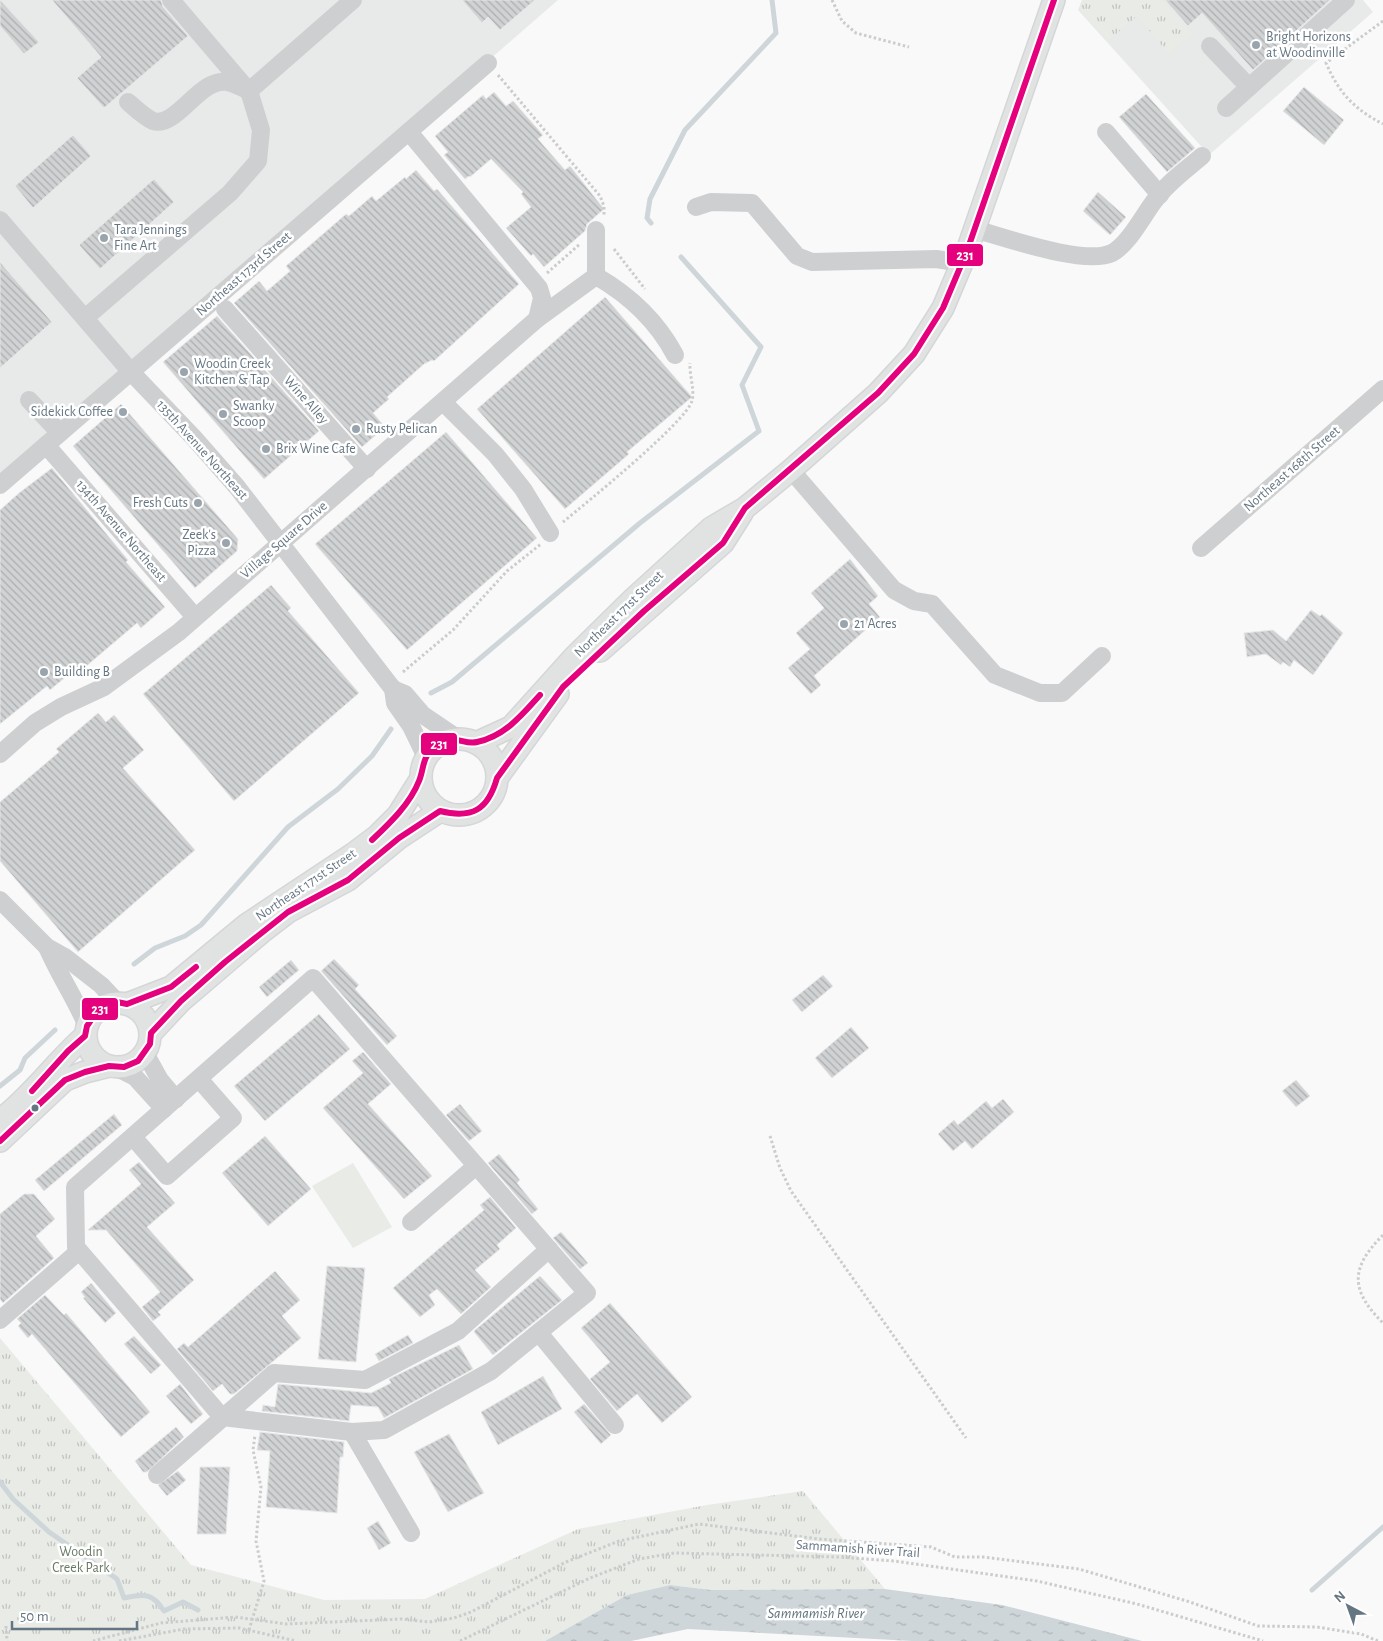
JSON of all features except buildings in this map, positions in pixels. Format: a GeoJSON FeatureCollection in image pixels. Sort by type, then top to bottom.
{"type":"FeatureCollection","features":[{"type":"Feature","properties":{"kind":"main road","name":"Northeast 171st Street"},"geometry":{"type":"LineString","coordinates":[[467,741],[511,727],[575,656],[633,599],[711,528],[745,508],[791,470],[878,393],[914,354],[943,308],[962,264],[1054,0]]}},
{"type":"Feature","properties":{"kind":"main road","name":"Northeast 171st Street"},"geometry":{"type":"LineString","coordinates":[[497,778],[563,687],[644,611],[723,543],[745,508]]}},
{"type":"Feature","properties":{"kind":"main road"},"geometry":{"type":"LineString","coordinates":[[445,741],[467,741],[490,755],[496,765],[497,778],[494,791],[488,802],[477,811],[464,815],[452,815],[440,811],[430,803],[424,793],[420,780],[421,768],[426,756],[434,747],[445,741]]}},
{"type":"Feature","properties":{"kind":"main road","name":"Northeast 171st Street"},"geometry":{"type":"LineString","coordinates":[[122,1003],[171,987],[246,925],[361,848],[398,815],[420,780]]}},
{"type":"Feature","properties":{"kind":"main road","name":"Northeast 171st Street"},"geometry":{"type":"LineString","coordinates":[[148,1043],[181,1001],[262,932],[288,912],[348,880],[399,838],[440,811]]}},
{"type":"Feature","properties":{"kind":"main road"},"geometry":{"type":"LineString","coordinates":[[0,1120],[40,1084],[86,1031],[98,1010],[122,1003],[144,1014],[148,1043],[132,1064],[85,1072],[65,1080],[0,1141]]}},
{"type":"Feature","properties":{"kind":"main road"},"geometry":{"type":"LineString","coordinates":[[86,1031],[92,1055],[112,1067]]}},
{"type":"Feature","properties":{"kind":"street"},"geometry":{"type":"LineString","coordinates":[[85,318],[230,193],[258,161],[261,130],[249,91],[171,0]]}},
{"type":"Feature","properties":{"kind":"street"},"geometry":{"type":"LineString","coordinates":[[249,91],[353,0]]}},
{"type":"Feature","properties":{"kind":"street"},"geometry":{"type":"LineString","coordinates":[[1226,108],[1346,0]]}},
{"type":"Feature","properties":{"kind":"street"},"geometry":{"type":"LineString","coordinates":[[1210,46],[1248,88]]}},
{"type":"Feature","properties":{"kind":"street","name":"Northeast 173rd Street"},"geometry":{"type":"LineString","coordinates":[[0,485],[488,63]]}},
{"type":"Feature","properties":{"kind":"street"},"geometry":{"type":"LineString","coordinates":[[128,102],[152,120],[161,121],[170,118],[212,85],[226,82],[249,91]]}},
{"type":"Feature","properties":{"kind":"street"},"geometry":{"type":"LineString","coordinates":[[409,132],[539,288],[542,298],[537,319]]}},
{"type":"Feature","properties":{"kind":"street"},"geometry":{"type":"LineString","coordinates":[[1106,132],[1160,194]]}},
{"type":"Feature","properties":{"kind":"street"},"geometry":{"type":"LineString","coordinates":[[974,229],[1039,248],[1066,253],[1084,256],[1112,253],[1138,227],[1160,194],[1202,156]]}},
{"type":"Feature","properties":{"kind":"street"},"geometry":{"type":"LineString","coordinates":[[696,207],[712,202],[752,203],[797,256],[812,262],[936,259],[962,264]]}},
{"type":"Feature","properties":{"kind":"street","name":"135th Avenue Northeast"},"geometry":{"type":"LineString","coordinates":[[0,220],[131,372],[194,438],[281,542],[393,688],[405,694],[423,715],[467,741]]}},
{"type":"Feature","properties":{"kind":"street"},"geometry":{"type":"LineString","coordinates":[[599,228],[596,276],[628,297],[642,310],[683,357]]}},
{"type":"Feature","properties":{"kind":"street","name":"Village Square Drive"},"geometry":{"type":"LineString","coordinates":[[0,754],[35,723],[62,707],[104,687],[138,664],[195,617],[537,319],[596,276]]}},
{"type":"Feature","properties":{"kind":"street","name":"Wine Alley"},"geometry":{"type":"LineString","coordinates":[[225,309],[366,468]]}},
{"type":"Feature","properties":{"kind":"street","name":"Northeast 168th Street"},"geometry":{"type":"LineString","coordinates":[[1201,548],[1383,389]]}},
{"type":"Feature","properties":{"kind":"street"},"geometry":{"type":"LineString","coordinates":[[29,400],[60,433]]}},
{"type":"Feature","properties":{"kind":"street"},"geometry":{"type":"LineString","coordinates":[[443,402],[495,454],[523,489],[550,533]]}},
{"type":"Feature","properties":{"kind":"street","name":"134th Avenue Northeast"},"geometry":{"type":"LineString","coordinates":[[46,445],[195,617]]}},
{"type":"Feature","properties":{"kind":"street"},"geometry":{"type":"LineString","coordinates":[[791,470],[894,590],[914,601],[932,604],[995,675],[1040,693],[1062,693],[1102,656]]}},
{"type":"Feature","properties":{"kind":"street","name":"135th Avenue Northeast"},"geometry":{"type":"LineString","coordinates":[[393,688],[395,703],[411,726],[426,756]]}},
{"type":"Feature","properties":{"kind":"street"},"geometry":{"type":"LineString","coordinates":[[0,900],[47,947],[65,957],[122,1003]]}},
{"type":"Feature","properties":{"kind":"street"},"geometry":{"type":"LineString","coordinates":[[47,947],[56,969],[66,981],[75,998],[86,1031]]}},
{"type":"Feature","properties":{"kind":"street"},"geometry":{"type":"LineString","coordinates":[[313,978],[587,1293],[491,1372],[384,1430],[352,1432],[222,1417],[76,1247],[75,1187],[199,1079],[313,978]]}},
{"type":"Feature","properties":{"kind":"street"},"geometry":{"type":"LineString","coordinates":[[148,1043],[170,1104]]}},
{"type":"Feature","properties":{"kind":"street"},"geometry":{"type":"LineString","coordinates":[[112,1067],[135,1077],[170,1104]]}},
{"type":"Feature","properties":{"kind":"street"},"geometry":{"type":"LineString","coordinates":[[133,1137],[167,1176],[233,1118],[199,1079]]}},
{"type":"Feature","properties":{"kind":"street"},"geometry":{"type":"LineString","coordinates":[[411,1222],[476,1166]]}},
{"type":"Feature","properties":{"kind":"street"},"geometry":{"type":"LineString","coordinates":[[157,1475],[274,1373],[365,1380],[458,1331],[548,1249]]}},
{"type":"Feature","properties":{"kind":"street"},"geometry":{"type":"LineString","coordinates":[[0,1320],[79,1251]]}},
{"type":"Feature","properties":{"kind":"street"},"geometry":{"type":"LineString","coordinates":[[539,1333],[615,1426]]}},
{"type":"Feature","properties":{"kind":"street"},"geometry":{"type":"LineString","coordinates":[[352,1432],[411,1533]]}},
{"type":"Feature","properties":{"kind":"path"},"geometry":{"type":"LineString","coordinates":[[832,0],[842,21],[856,33],[909,47]]}},
{"type":"Feature","properties":{"kind":"path"},"geometry":{"type":"LineString","coordinates":[[1383,21],[1326,64],[1336,85],[1353,105],[1383,124]]}},
{"type":"Feature","properties":{"kind":"path"},"geometry":{"type":"LineString","coordinates":[[488,63],[600,196],[604,206],[599,228],[546,274]]}},
{"type":"Feature","properties":{"kind":"path"},"geometry":{"type":"LineString","coordinates":[[599,228],[614,250],[649,293]]}},
{"type":"Feature","properties":{"kind":"path"},"geometry":{"type":"LineString","coordinates":[[403,672],[453,630],[507,571],[543,542],[550,533],[635,460],[686,410],[692,401],[683,357]]}},
{"type":"Feature","properties":{"kind":"path"},"geometry":{"type":"LineString","coordinates":[[770,1136],[780,1168],[791,1191],[966,1438]]}},
{"type":"Feature","properties":{"kind":"path"},"geometry":{"type":"LineString","coordinates":[[1383,1235],[1369,1249],[1360,1264],[1357,1278],[1359,1292],[1383,1323]]}},
{"type":"Feature","properties":{"kind":"path"},"geometry":{"type":"LineString","coordinates":[[249,1630],[264,1581],[256,1541],[261,1487],[253,1450]]}},
{"type":"Feature","properties":{"kind":"path"},"geometry":{"type":"LineString","coordinates":[[93,1641],[160,1623],[235,1617],[286,1624],[402,1619],[429,1622],[454,1618],[471,1612],[566,1562],[619,1541],[699,1524],[819,1539],[931,1547],[955,1557],[983,1557],[1079,1569],[1190,1602],[1258,1626],[1317,1627],[1361,1634],[1378,1641]]}},
{"type":"Feature","properties":{"kind":"path","name":"Sammamish River Trail"},"geometry":{"type":"LineString","coordinates":[[460,1641],[590,1578],[639,1559],[674,1553],[840,1557],[894,1561],[1036,1581],[1137,1604],[1263,1641]]}},
{"type":"Feature","properties":{"kind":"path"},"geometry":{"type":"LineString","coordinates":[[6,1626],[7,1641]]}},
{"type":"Feature","properties":{"kind":"path"},"geometry":{"type":"LineString","coordinates":[[119,1641],[184,1629],[239,1628],[296,1641]]}},
{"type":"Feature","properties":{"kind":"shaded area"},"geometry":{"type":"Polygon","coordinates":[[[0,0],[558,0],[0,485],[0,0]]]}},
{"type":"Feature","properties":{"kind":"shaded area"},"geometry":{"type":"Polygon","coordinates":[[[1082,0],[1363,0],[1373,12],[1209,155],[1078,10],[1082,0]]]}},
{"type":"Feature","properties":{"kind":"green space"},"geometry":{"type":"Polygon","coordinates":[[[1083,0],[1162,0],[1192,34],[1169,54],[1137,16],[1108,41],[1080,10],[1083,0]]]}},
{"type":"Feature","properties":{"kind":"green space"},"geometry":{"type":"Polygon","coordinates":[[[353,1163],[392,1227],[353,1248],[312,1186],[353,1163]]]}},
{"type":"Feature","properties":{"kind":"green space","name":"Woodin Creek Park"},"geometry":{"type":"Polygon","coordinates":[[[0,1338],[191,1565],[324,1600],[425,1599],[578,1529],[707,1505],[803,1491],[885,1589],[711,1590],[670,1585],[627,1595],[545,1641],[0,1641],[0,1338]]]}},
{"type":"Feature","properties":{"kind":"water","name":"Sammamish River"},"geometry":{"type":"Polygon","coordinates":[[[670,1585],[711,1590],[885,1589],[1002,1605],[1142,1641],[912,1641],[688,1629],[631,1641],[545,1641],[627,1595],[670,1585]]]}},
{"type":"Feature","properties":{"kind":"waterway"},"geometry":{"type":"LineString","coordinates":[[651,223],[647,218],[650,199],[685,130],[776,33],[772,0]]}},
{"type":"Feature","properties":{"kind":"waterway"},"geometry":{"type":"LineString","coordinates":[[431,693],[452,682],[640,523],[759,431],[742,385],[761,347],[681,257]]}},
{"type":"Feature","properties":{"kind":"waterway"},"geometry":{"type":"LineString","coordinates":[[134,964],[155,948],[185,936],[201,925],[288,827],[338,789],[372,756],[391,729]]}},
{"type":"Feature","properties":{"kind":"waterway"},"geometry":{"type":"LineString","coordinates":[[0,1086],[20,1070],[25,1058],[55,1030]]}},
{"type":"Feature","properties":{"kind":"waterway"},"geometry":{"type":"LineString","coordinates":[[0,1482],[13,1499],[49,1532],[117,1579],[124,1598],[142,1595],[151,1597],[156,1600],[164,1611],[183,1602],[198,1610]]}},
{"type":"Feature","properties":{"kind":"waterway"},"geometry":{"type":"LineString","coordinates":[[1312,1590],[1383,1527]]}},
{"type":"Feature","properties":{"kind":"transit line","name":"231"},"geometry":{"type":"LineString","coordinates":[[0,1141],[65,1080],[85,1072],[109,1066],[124,1067],[138,1061],[150,1044],[151,1033],[181,1001],[225,962],[288,912],[348,880],[399,838],[440,811],[461,814],[470,813],[483,805],[489,798],[497,778],[563,687],[644,611],[723,543],[745,508],[878,393],[914,354],[943,308],[967,251],[1054,0]]}},
{"type":"Feature","properties":{"kind":"transit line","name":"231"},"geometry":{"type":"LineString","coordinates":[[372,840],[410,798],[419,781],[425,759],[434,747],[447,740],[453,739],[472,743],[496,735],[512,724],[540,695]]}},
{"type":"Feature","properties":{"kind":"transit line","name":"231"},"geometry":{"type":"LineString","coordinates":[[32,1091],[68,1051],[85,1036],[87,1026],[98,1010],[117,1002],[127,1004],[171,987],[196,967]]}},
{"type":"Feature","properties":{"kind":"place","name":"Bright Horizons at Woodinville"},"geometry":{"type":"Point","coordinates":[1256,45]}},
{"type":"Feature","properties":{"kind":"place","name":"Tara Jennings Fine Art"},"geometry":{"type":"Point","coordinates":[104,238]}},
{"type":"Feature","properties":{"kind":"place","name":"Woodin Creek Kitchen & Tap"},"geometry":{"type":"Point","coordinates":[184,372]}},
{"type":"Feature","properties":{"kind":"place","name":"Sidekick Coffee"},"geometry":{"type":"Point","coordinates":[123,412]}},
{"type":"Feature","properties":{"kind":"place","name":"Swanky Scoop"},"geometry":{"type":"Point","coordinates":[223,414]}},
{"type":"Feature","properties":{"kind":"place","name":"Rusty Pelican"},"geometry":{"type":"Point","coordinates":[356,429]}},
{"type":"Feature","properties":{"kind":"place","name":"Brix Wine Cafe"},"geometry":{"type":"Point","coordinates":[266,449]}},
{"type":"Feature","properties":{"kind":"place","name":"Fresh Cuts"},"geometry":{"type":"Point","coordinates":[198,503]}},
{"type":"Feature","properties":{"kind":"place","name":"Zeek's Pizza"},"geometry":{"type":"Point","coordinates":[226,543]}},
{"type":"Feature","properties":{"kind":"place","name":"21 Acres"},"geometry":{"type":"Point","coordinates":[844,624]}},
{"type":"Feature","properties":{"kind":"place","name":"Building B"},"geometry":{"type":"Point","coordinates":[44,672]}}]}
